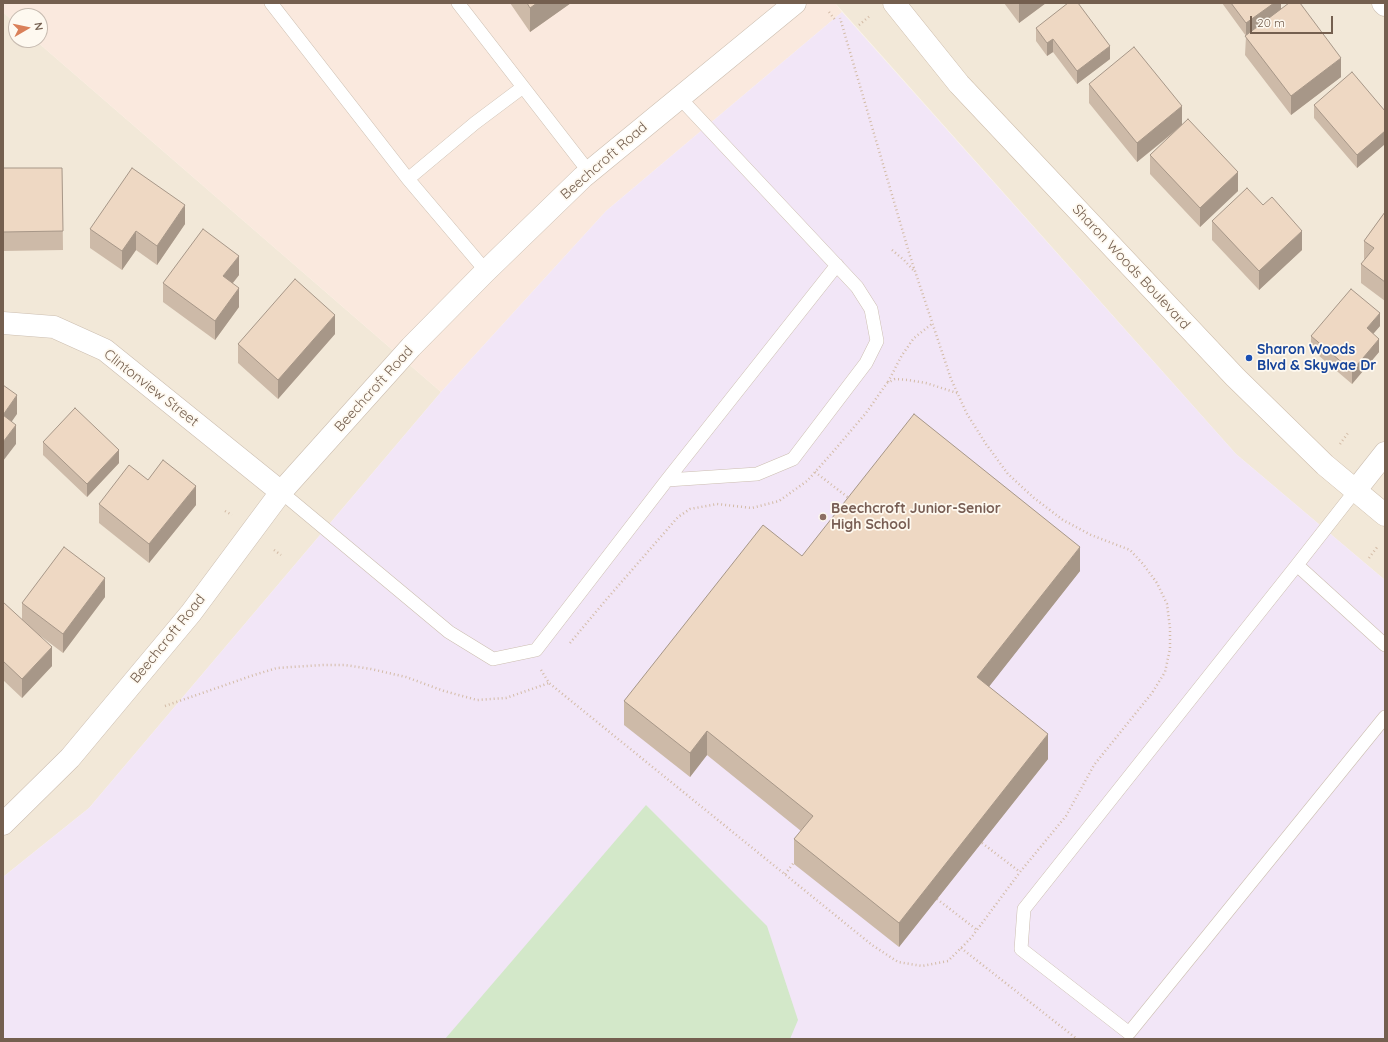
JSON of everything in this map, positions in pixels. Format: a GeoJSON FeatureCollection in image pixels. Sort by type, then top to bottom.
{"type":"FeatureCollection","features":[{"type":"Feature","properties":{"kind":"street","name":"Beechcroft Road"},"geometry":{"type":"LineString","coordinates":[[3,824],[70,758],[191,613],[281,492],[411,347],[486,271],[589,172],[795,3]]}},
{"type":"Feature","properties":{"kind":"street","name":"Sharon Woods Boulevard"},"geometry":{"type":"LineString","coordinates":[[894,3],[959,84],[1235,377],[1325,465],[1385,515]]}},
{"type":"Feature","properties":{"kind":"street","name":"Clintonview Street"},"geometry":{"type":"LineString","coordinates":[[3,323],[54,327],[104,350],[281,492]]}},
{"type":"Feature","properties":{"kind":"street"},"geometry":{"type":"LineString","coordinates":[[1355,491],[1385,453]]}},
{"type":"Feature","properties":{"kind":"lane"},"geometry":{"type":"LineString","coordinates":[[271,3],[408,179],[486,271]]}},
{"type":"Feature","properties":{"kind":"lane"},"geometry":{"type":"LineString","coordinates":[[458,3],[589,172]]}},
{"type":"Feature","properties":{"kind":"lane"},"geometry":{"type":"LineString","coordinates":[[408,179],[475,123],[523,87]]}},
{"type":"Feature","properties":{"kind":"lane"},"geometry":{"type":"LineString","coordinates":[[667,480],[758,474],[793,459],[866,363],[878,341],[871,310],[857,286],[679,97]]}},
{"type":"Feature","properties":{"kind":"lane"},"geometry":{"type":"LineString","coordinates":[[281,492],[449,632],[493,659],[536,650],[667,480],[837,265]]}},
{"type":"Feature","properties":{"kind":"lane"},"geometry":{"type":"LineString","coordinates":[[1355,491],[1024,909],[1022,949],[1129,1033],[1385,717]]}},
{"type":"Feature","properties":{"kind":"lane"},"geometry":{"type":"LineString","coordinates":[[1297,565],[1385,646]]}},
{"type":"Feature","properties":{"kind":"path"},"geometry":{"type":"LineString","coordinates":[[829,12],[836,21]]}},
{"type":"Feature","properties":{"kind":"path"},"geometry":{"type":"LineString","coordinates":[[859,25],[871,16]]}},
{"type":"Feature","properties":{"kind":"path"},"geometry":{"type":"LineString","coordinates":[[528,652],[549,683],[872,944],[898,962],[922,966],[948,960],[977,930],[1020,872],[1066,816],[1094,765],[1152,693],[1165,672],[1170,649],[1170,628],[1167,604],[1157,583],[1143,564],[1130,550],[1091,535],[1063,520],[1034,498],[1008,474],[986,444],[967,414],[951,379],[916,272],[840,18]]}},
{"type":"Feature","properties":{"kind":"path"},"geometry":{"type":"LineString","coordinates":[[892,250],[916,272]]}},
{"type":"Feature","properties":{"kind":"path"},"geometry":{"type":"LineString","coordinates":[[568,646],[678,517],[690,509],[717,504],[752,508],[778,501],[807,481],[866,413],[887,383],[902,355],[914,338],[933,323]]}},
{"type":"Feature","properties":{"kind":"path"},"geometry":{"type":"LineString","coordinates":[[887,383],[895,379],[908,380],[926,383],[958,394]]}},
{"type":"Feature","properties":{"kind":"path"},"geometry":{"type":"LineString","coordinates":[[1339,446],[1348,433]]}},
{"type":"Feature","properties":{"kind":"path"},"geometry":{"type":"LineString","coordinates":[[815,472],[855,502]]}},
{"type":"Feature","properties":{"kind":"path"},"geometry":{"type":"LineString","coordinates":[[225,511],[235,517]]}},
{"type":"Feature","properties":{"kind":"path"},"geometry":{"type":"LineString","coordinates":[[1369,558],[1378,546]]}},
{"type":"Feature","properties":{"kind":"path"},"geometry":{"type":"LineString","coordinates":[[274,550],[281,555]]}},
{"type":"Feature","properties":{"kind":"path"},"geometry":{"type":"LineString","coordinates":[[165,706],[277,668],[323,665],[345,665],[371,669],[406,677],[444,691],[477,700],[506,698],[549,683]]}},
{"type":"Feature","properties":{"kind":"path"},"geometry":{"type":"LineString","coordinates":[[542,672],[548,667]]}},
{"type":"Feature","properties":{"kind":"path"},"geometry":{"type":"LineString","coordinates":[[982,843],[1020,872]]}},
{"type":"Feature","properties":{"kind":"path"},"geometry":{"type":"LineString","coordinates":[[785,874],[798,857]]}},
{"type":"Feature","properties":{"kind":"path"},"geometry":{"type":"LineString","coordinates":[[937,899],[977,930]]}},
{"type":"Feature","properties":{"kind":"path"},"geometry":{"type":"LineString","coordinates":[[961,948],[1077,1039]]}},
{"type":"Feature","properties":{"kind":"shaded area"},"geometry":{"type":"Polygon","coordinates":[[[3,3],[835,3],[842,12],[606,211],[441,392],[44,48],[48,48],[48,8],[8,8],[8,17],[3,12],[3,3]]]}},
{"type":"Feature","properties":{"kind":"shaded area"},"geometry":{"type":"Polygon","coordinates":[[[835,3],[1385,3],[1385,580],[1236,454],[835,3]]]}},
{"type":"Feature","properties":{"kind":"shaded area"},"geometry":{"type":"Polygon","coordinates":[[[3,12],[8,17],[8,48],[44,48],[441,392],[89,808],[3,877],[3,12]]]}},
{"type":"Feature","properties":{"kind":"shaded area","name":"Beechcroft Junior-Senior High School"},"geometry":{"type":"Polygon","coordinates":[[[842,12],[1236,454],[1385,580],[1385,1039],[3,1039],[3,877],[89,808],[441,392],[606,211],[842,12]]]}},
{"type":"Feature","properties":{"kind":"green space"},"geometry":{"type":"Polygon","coordinates":[[[646,805],[767,926],[798,1020],[790,1039],[445,1039],[646,805]]]}},
{"type":"Feature","properties":{"kind":"building"},"geometry":{"type":"Polygon","coordinates":[[[527,3],[537,3],[530,8],[527,3]]]}},
{"type":"Feature","properties":{"kind":"building"},"geometry":{"type":"Polygon","coordinates":[[[1068,3],[1078,3],[1110,46],[1077,71],[1053,39],[1047,43],[1036,28],[1068,3]]]}},
{"type":"Feature","properties":{"kind":"building"},"geometry":{"type":"Polygon","coordinates":[[[1231,3],[1274,3],[1246,23],[1231,3]]]}},
{"type":"Feature","properties":{"kind":"building"},"geometry":{"type":"Polygon","coordinates":[[[1289,3],[1300,3],[1341,58],[1291,96],[1245,36],[1289,3]]]}},
{"type":"Feature","properties":{"kind":"building"},"geometry":{"type":"Polygon","coordinates":[[[1134,47],[1182,106],[1137,143],[1089,84],[1134,47]]]}},
{"type":"Feature","properties":{"kind":"building"},"geometry":{"type":"Polygon","coordinates":[[[1352,72],[1385,111],[1385,131],[1357,155],[1314,105],[1352,72]]]}},
{"type":"Feature","properties":{"kind":"building"},"geometry":{"type":"Polygon","coordinates":[[[1188,119],[1238,172],[1200,208],[1150,155],[1188,119]]]}},
{"type":"Feature","properties":{"kind":"building"},"geometry":{"type":"Polygon","coordinates":[[[3,168],[62,168],[63,231],[3,232],[3,168]]]}},
{"type":"Feature","properties":{"kind":"building"},"geometry":{"type":"Polygon","coordinates":[[[132,168],[185,205],[157,246],[136,231],[122,251],[90,229],[132,168]]]}},
{"type":"Feature","properties":{"kind":"building"},"geometry":{"type":"Polygon","coordinates":[[[1247,188],[1263,205],[1272,197],[1302,231],[1259,271],[1212,221],[1247,188]]]}},
{"type":"Feature","properties":{"kind":"building"},"geometry":{"type":"Polygon","coordinates":[[[1385,212],[1385,282],[1361,264],[1374,248],[1364,241],[1385,212]]]}},
{"type":"Feature","properties":{"kind":"building"},"geometry":{"type":"Polygon","coordinates":[[[203,229],[239,256],[223,276],[239,288],[215,321],[163,283],[203,229]]]}},
{"type":"Feature","properties":{"kind":"building"},"geometry":{"type":"Polygon","coordinates":[[[295,279],[335,315],[278,380],[238,344],[295,279]]]}},
{"type":"Feature","properties":{"kind":"building"},"geometry":{"type":"Polygon","coordinates":[[[1351,289],[1380,313],[1367,328],[1379,339],[1352,371],[1311,336],[1351,289]]]}},
{"type":"Feature","properties":{"kind":"building"},"geometry":{"type":"Polygon","coordinates":[[[3,385],[17,395],[3,415],[3,385]]]}},
{"type":"Feature","properties":{"kind":"building"},"geometry":{"type":"Polygon","coordinates":[[[75,408],[119,450],[87,484],[43,442],[75,408]]]}},
{"type":"Feature","properties":{"kind":"building"},"geometry":{"type":"Polygon","coordinates":[[[914,414],[1080,547],[977,677],[1048,734],[899,923],[794,839],[813,816],[707,731],[690,753],[624,701],[763,525],[802,556],[914,414]]]}},
{"type":"Feature","properties":{"kind":"building"},"geometry":{"type":"Polygon","coordinates":[[[3,415],[16,425],[3,442],[3,415]]]}},
{"type":"Feature","properties":{"kind":"building"},"geometry":{"type":"Polygon","coordinates":[[[163,460],[196,486],[149,544],[99,504],[129,465],[148,480],[163,460]]]}},
{"type":"Feature","properties":{"kind":"building"},"geometry":{"type":"Polygon","coordinates":[[[64,547],[105,578],[63,634],[22,603],[64,547]]]}},
{"type":"Feature","properties":{"kind":"building"},"geometry":{"type":"Polygon","coordinates":[[[3,602],[52,647],[22,679],[3,661],[3,602]]]}},
{"type":"Feature","properties":{"kind":"place","name":"Sharon Woods Blvd & Skywae Dr"},"geometry":{"type":"Point","coordinates":[1249,358]}},
{"type":"Feature","properties":{"kind":"place","name":"Beechcroft Junior-Senior High School"},"geometry":{"type":"Point","coordinates":[823,517]}}]}
